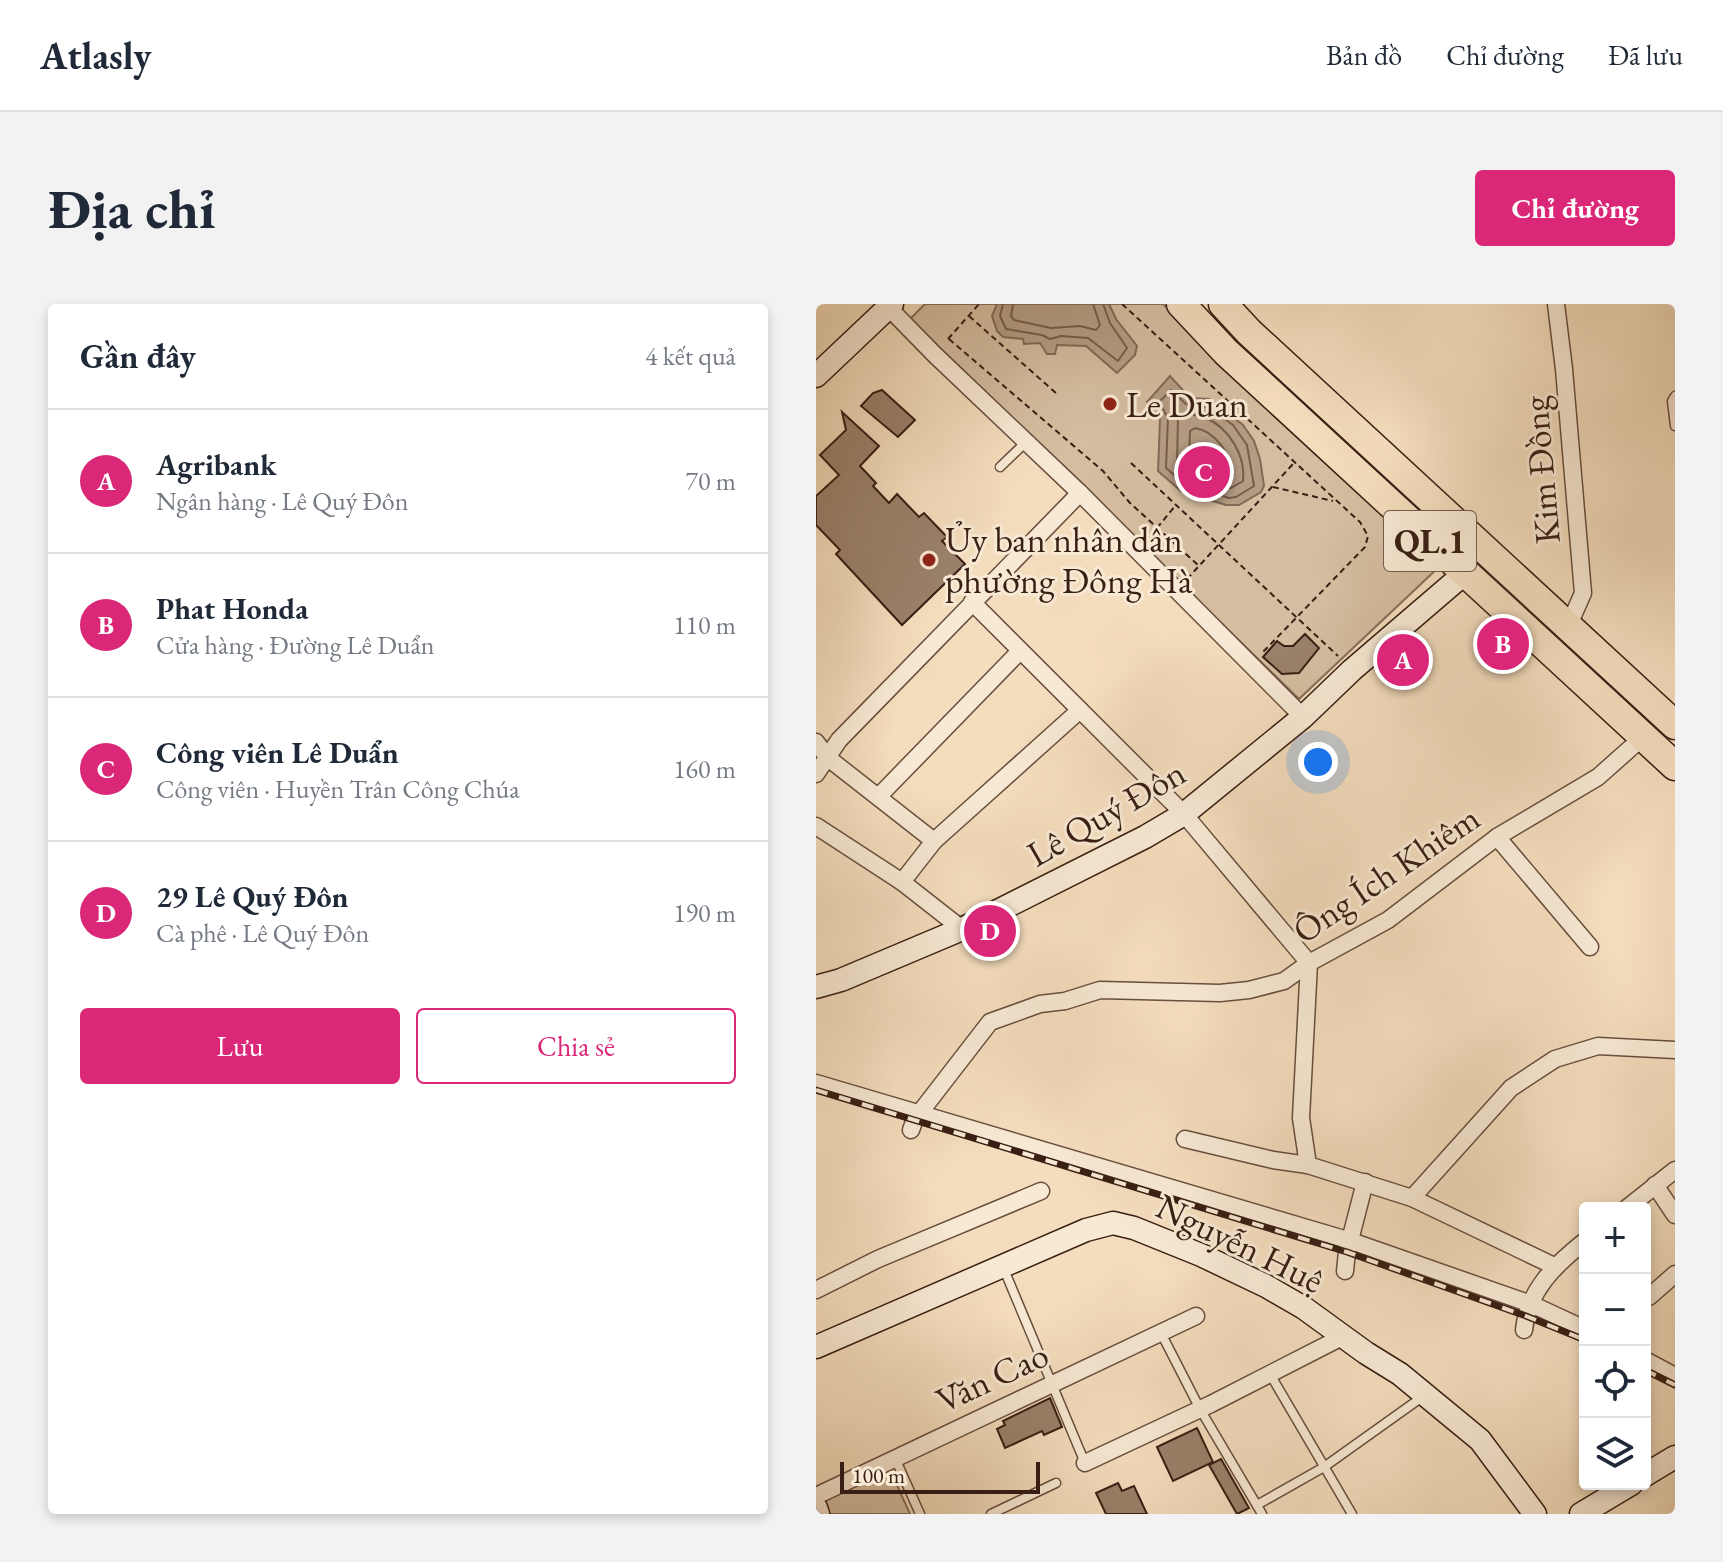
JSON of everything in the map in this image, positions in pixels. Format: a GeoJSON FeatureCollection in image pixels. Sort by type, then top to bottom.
{"type":"FeatureCollection","features":[{"type":"Feature","properties":{"kind":"highway","name":"QL.1"},"geometry":{"type":"LineString","coordinates":[[1223,304],[1249,332],[1675,725]]}},
{"type":"Feature","properties":{"kind":"highway","name":"QL.1"},"geometry":{"type":"LineString","coordinates":[[1189,307],[1226,352],[1675,766]]}},
{"type":"Feature","properties":{"kind":"highway"},"geometry":{"type":"LineString","coordinates":[[1465,573],[1485,550]]}},
{"type":"Feature","properties":{"kind":"street","name":"Kim Đồng"},"geometry":{"type":"LineString","coordinates":[[1556,304],[1580,534],[1583,593],[1568,627]]}},
{"type":"Feature","properties":{"kind":"street"},"geometry":{"type":"LineString","coordinates":[[816,376],[890,306],[935,355],[1080,493],[1303,717]]}},
{"type":"Feature","properties":{"kind":"street"},"geometry":{"type":"LineString","coordinates":[[816,774],[839,740],[1080,493]]}},
{"type":"Feature","properties":{"kind":"street","name":"Lê Quý Đôn"},"geometry":{"type":"LineString","coordinates":[[816,987],[841,980],[962,929],[1145,837],[1184,814],[1303,717],[1352,670],[1465,573]]}},
{"type":"Feature","properties":{"kind":"street"},"geometry":{"type":"LineString","coordinates":[[972,602],[1184,814],[1309,963],[1301,1118],[1308,1165]]}},
{"type":"Feature","properties":{"kind":"street"},"geometry":{"type":"LineString","coordinates":[[879,796],[1020,651]]}},
{"type":"Feature","properties":{"kind":"street"},"geometry":{"type":"LineString","coordinates":[[902,882],[934,841],[1080,710]]}},
{"type":"Feature","properties":{"kind":"street","name":"Ông Ích Khiêm"},"geometry":{"type":"LineString","coordinates":[[911,1130],[919,1114],[990,1022],[1040,1004],[1065,1001],[1100,990],[1220,993],[1284,981],[1309,963],[1388,920],[1497,837],[1598,777],[1643,737]]}},
{"type":"Feature","properties":{"kind":"street"},"geometry":{"type":"LineString","coordinates":[[816,742],[828,758],[934,841]]}},
{"type":"Feature","properties":{"kind":"street"},"geometry":{"type":"LineString","coordinates":[[816,826],[902,882],[962,929]]}},
{"type":"Feature","properties":{"kind":"street"},"geometry":{"type":"LineString","coordinates":[[1497,837],[1590,947]]}},
{"type":"Feature","properties":{"kind":"street"},"geometry":{"type":"LineString","coordinates":[[1412,1198],[1511,1088],[1555,1059],[1598,1046],[1675,1050]]}},
{"type":"Feature","properties":{"kind":"street"},"geometry":{"type":"LineString","coordinates":[[816,1083],[1351,1241],[1531,1304],[1579,1326]]}},
{"type":"Feature","properties":{"kind":"street"},"geometry":{"type":"LineString","coordinates":[[1185,1139],[1308,1165],[1412,1198],[1554,1266]]}},
{"type":"Feature","properties":{"kind":"street"},"geometry":{"type":"LineString","coordinates":[[1634,1202],[1675,1170]]}},
{"type":"Feature","properties":{"kind":"street"},"geometry":{"type":"LineString","coordinates":[[1345,1271],[1365,1182]]}},
{"type":"Feature","properties":{"kind":"street"},"geometry":{"type":"LineString","coordinates":[[1655,1185],[1675,1215]]}},
{"type":"Feature","properties":{"kind":"street"},"geometry":{"type":"LineString","coordinates":[[816,1290],[878,1259],[1041,1191]]}},
{"type":"Feature","properties":{"kind":"street","name":"Nguyễn Huệ"},"geometry":{"type":"LineString","coordinates":[[816,1347],[1086,1230],[1113,1223],[1174,1244],[1266,1286],[1304,1308],[1400,1374],[1480,1440],[1535,1514]]}},
{"type":"Feature","properties":{"kind":"street"},"geometry":{"type":"LineString","coordinates":[[1524,1330],[1531,1304],[1554,1266],[1579,1246]]}},
{"type":"Feature","properties":{"kind":"street"},"geometry":{"type":"LineString","coordinates":[[1651,1295],[1675,1274]]}},
{"type":"Feature","properties":{"kind":"street","name":"Văn Cao"},"geometry":{"type":"LineString","coordinates":[[816,1496],[1196,1316]]}},
{"type":"Feature","properties":{"kind":"street"},"geometry":{"type":"LineString","coordinates":[[1085,1463],[1344,1336]]}},
{"type":"Feature","properties":{"kind":"street"},"geometry":{"type":"LineString","coordinates":[[1651,1363],[1675,1376]]}},
{"type":"Feature","properties":{"kind":"street"},"geometry":{"type":"LineString","coordinates":[[1651,1472],[1673,1462]]}},
{"type":"Feature","properties":{"kind":"street"},"geometry":{"type":"LineString","coordinates":[[1581,1514],[1621,1490]]}},
{"type":"Feature","properties":{"kind":"street"},"geometry":{"type":"LineString","coordinates":[[816,1508],[818,1514]]}},
{"type":"Feature","properties":{"kind":"lane"},"geometry":{"type":"LineString","coordinates":[[1675,396],[1672,401],[1675,426]]}},
{"type":"Feature","properties":{"kind":"lane"},"geometry":{"type":"LineString","coordinates":[[1000,467],[1026,442]]}},
{"type":"Feature","properties":{"kind":"lane"},"geometry":{"type":"LineString","coordinates":[[1003,1266],[1085,1463]]}},
{"type":"Feature","properties":{"kind":"lane"},"geometry":{"type":"LineString","coordinates":[[1161,1333],[1200,1409],[1262,1514]]}},
{"type":"Feature","properties":{"kind":"lane"},"geometry":{"type":"LineString","coordinates":[[1270,1374],[1352,1514]]}},
{"type":"Feature","properties":{"kind":"lane"},"geometry":{"type":"LineString","coordinates":[[1257,1505],[1324,1467],[1426,1395]]}},
{"type":"Feature","properties":{"kind":"lane"},"geometry":{"type":"LineString","coordinates":[[895,1458],[920,1514]]}},
{"type":"Feature","properties":{"kind":"lane"},"geometry":{"type":"LineString","coordinates":[[991,1514],[1056,1483]]}},
{"type":"Feature","properties":{"kind":"path"},"geometry":{"type":"LineString","coordinates":[[935,355],[979,304]]}},
{"type":"Feature","properties":{"kind":"path"},"geometry":{"type":"LineString","coordinates":[[1122,304],[1360,522],[1368,536],[1368,541],[1251,665]]}},
{"type":"Feature","properties":{"kind":"path"},"geometry":{"type":"LineString","coordinates":[[969,316],[1056,393]]}},
{"type":"Feature","properties":{"kind":"path"},"geometry":{"type":"LineString","coordinates":[[949,339],[1103,471],[1130,503],[1199,566]]}},
{"type":"Feature","properties":{"kind":"path"},"geometry":{"type":"LineString","coordinates":[[1131,463],[1352,670]]}},
{"type":"Feature","properties":{"kind":"path"},"geometry":{"type":"LineString","coordinates":[[1177,590],[1294,463]]}},
{"type":"Feature","properties":{"kind":"path"},"geometry":{"type":"LineString","coordinates":[[1272,486],[1336,501]]}},
{"type":"Feature","properties":{"kind":"path"},"geometry":{"type":"LineString","coordinates":[[1157,528],[1176,505]]}},
{"type":"Feature","properties":{"kind":"shaded area"},"geometry":{"type":"Polygon","coordinates":[[[925,304],[1163,304],[1440,566],[1299,699],[910,319],[925,304]]]}},
{"type":"Feature","properties":{"kind":"shaded area"},"geometry":{"type":"Polygon","coordinates":[[[883,1472],[892,1474],[910,1514],[823,1514],[824,1502],[883,1472]]]}},
{"type":"Feature","properties":{"kind":"water"},"geometry":{"type":"Polygon","coordinates":[[[997,304],[1109,304],[1116,319],[1137,346],[1135,355],[1117,373],[1086,346],[1057,345],[1055,354],[1047,354],[1040,343],[1024,344],[1023,339],[1003,337],[997,331],[992,316],[997,304]]]}},
{"type":"Feature","properties":{"kind":"water"},"geometry":{"type":"Polygon","coordinates":[[[1170,376],[1190,398],[1209,399],[1243,425],[1254,441],[1260,459],[1264,486],[1261,492],[1239,505],[1226,505],[1181,491],[1158,471],[1160,419],[1147,402],[1170,376]]]}},
{"type":"Feature","properties":{"kind":"building"},"geometry":{"type":"Polygon","coordinates":[[[882,390],[915,420],[898,437],[861,406],[873,393],[882,390]]]}},
{"type":"Feature","properties":{"kind":"building"},"geometry":{"type":"Polygon","coordinates":[[[842,412],[879,446],[860,466],[876,483],[873,486],[889,503],[897,494],[919,517],[924,513],[947,537],[942,541],[965,564],[902,625],[836,554],[840,550],[816,525],[816,496],[839,475],[820,455],[846,430],[842,412]]]}},
{"type":"Feature","properties":{"kind":"building"},"geometry":{"type":"Polygon","coordinates":[[[1305,634],[1319,648],[1299,673],[1282,674],[1263,657],[1277,641],[1284,646],[1293,646],[1305,634]]]}},
{"type":"Feature","properties":{"kind":"building"},"geometry":{"type":"Polygon","coordinates":[[[1050,1398],[1062,1427],[1044,1435],[1042,1431],[1005,1448],[997,1429],[1005,1425],[1003,1421],[1050,1398]]]}},
{"type":"Feature","properties":{"kind":"building"},"geometry":{"type":"Polygon","coordinates":[[[1197,1428],[1213,1462],[1173,1481],[1157,1447],[1197,1428]]]}},
{"type":"Feature","properties":{"kind":"building"},"geometry":{"type":"Polygon","coordinates":[[[1221,1459],[1249,1508],[1237,1514],[1209,1465],[1221,1459]]]}},
{"type":"Feature","properties":{"kind":"building"},"geometry":{"type":"Polygon","coordinates":[[[1118,1483],[1122,1491],[1134,1486],[1147,1514],[1106,1514],[1096,1493],[1118,1483]]]}},
{"type":"Feature","properties":{"kind":"railway"},"geometry":{"type":"LineString","coordinates":[[816,1090],[1347,1252],[1579,1338]]}},
{"type":"Feature","properties":{"kind":"railway"},"geometry":{"type":"LineString","coordinates":[[1651,1373],[1675,1385]]}},
{"type":"Feature","properties":{"kind":"place","name":"Le Duan"},"geometry":{"type":"Point","coordinates":[1110,404]}},
{"type":"Feature","properties":{"kind":"place","name":"Công viên Lê Duẩn"},"geometry":{"type":"Point","coordinates":[1204,472]}},
{"type":"Feature","properties":{"kind":"place","name":"Ủy ban nhân dân phường Đông Hà"},"geometry":{"type":"Point","coordinates":[929,560]}},
{"type":"Feature","properties":{"kind":"place","name":"Phat Honda"},"geometry":{"type":"Point","coordinates":[1503,644]}},
{"type":"Feature","properties":{"kind":"place","name":"Agribank"},"geometry":{"type":"Point","coordinates":[1403,660]}},
{"type":"Feature","properties":{"kind":"place","name":"29 Lê Quý Đôn"},"geometry":{"type":"Point","coordinates":[990,931]}}]}
